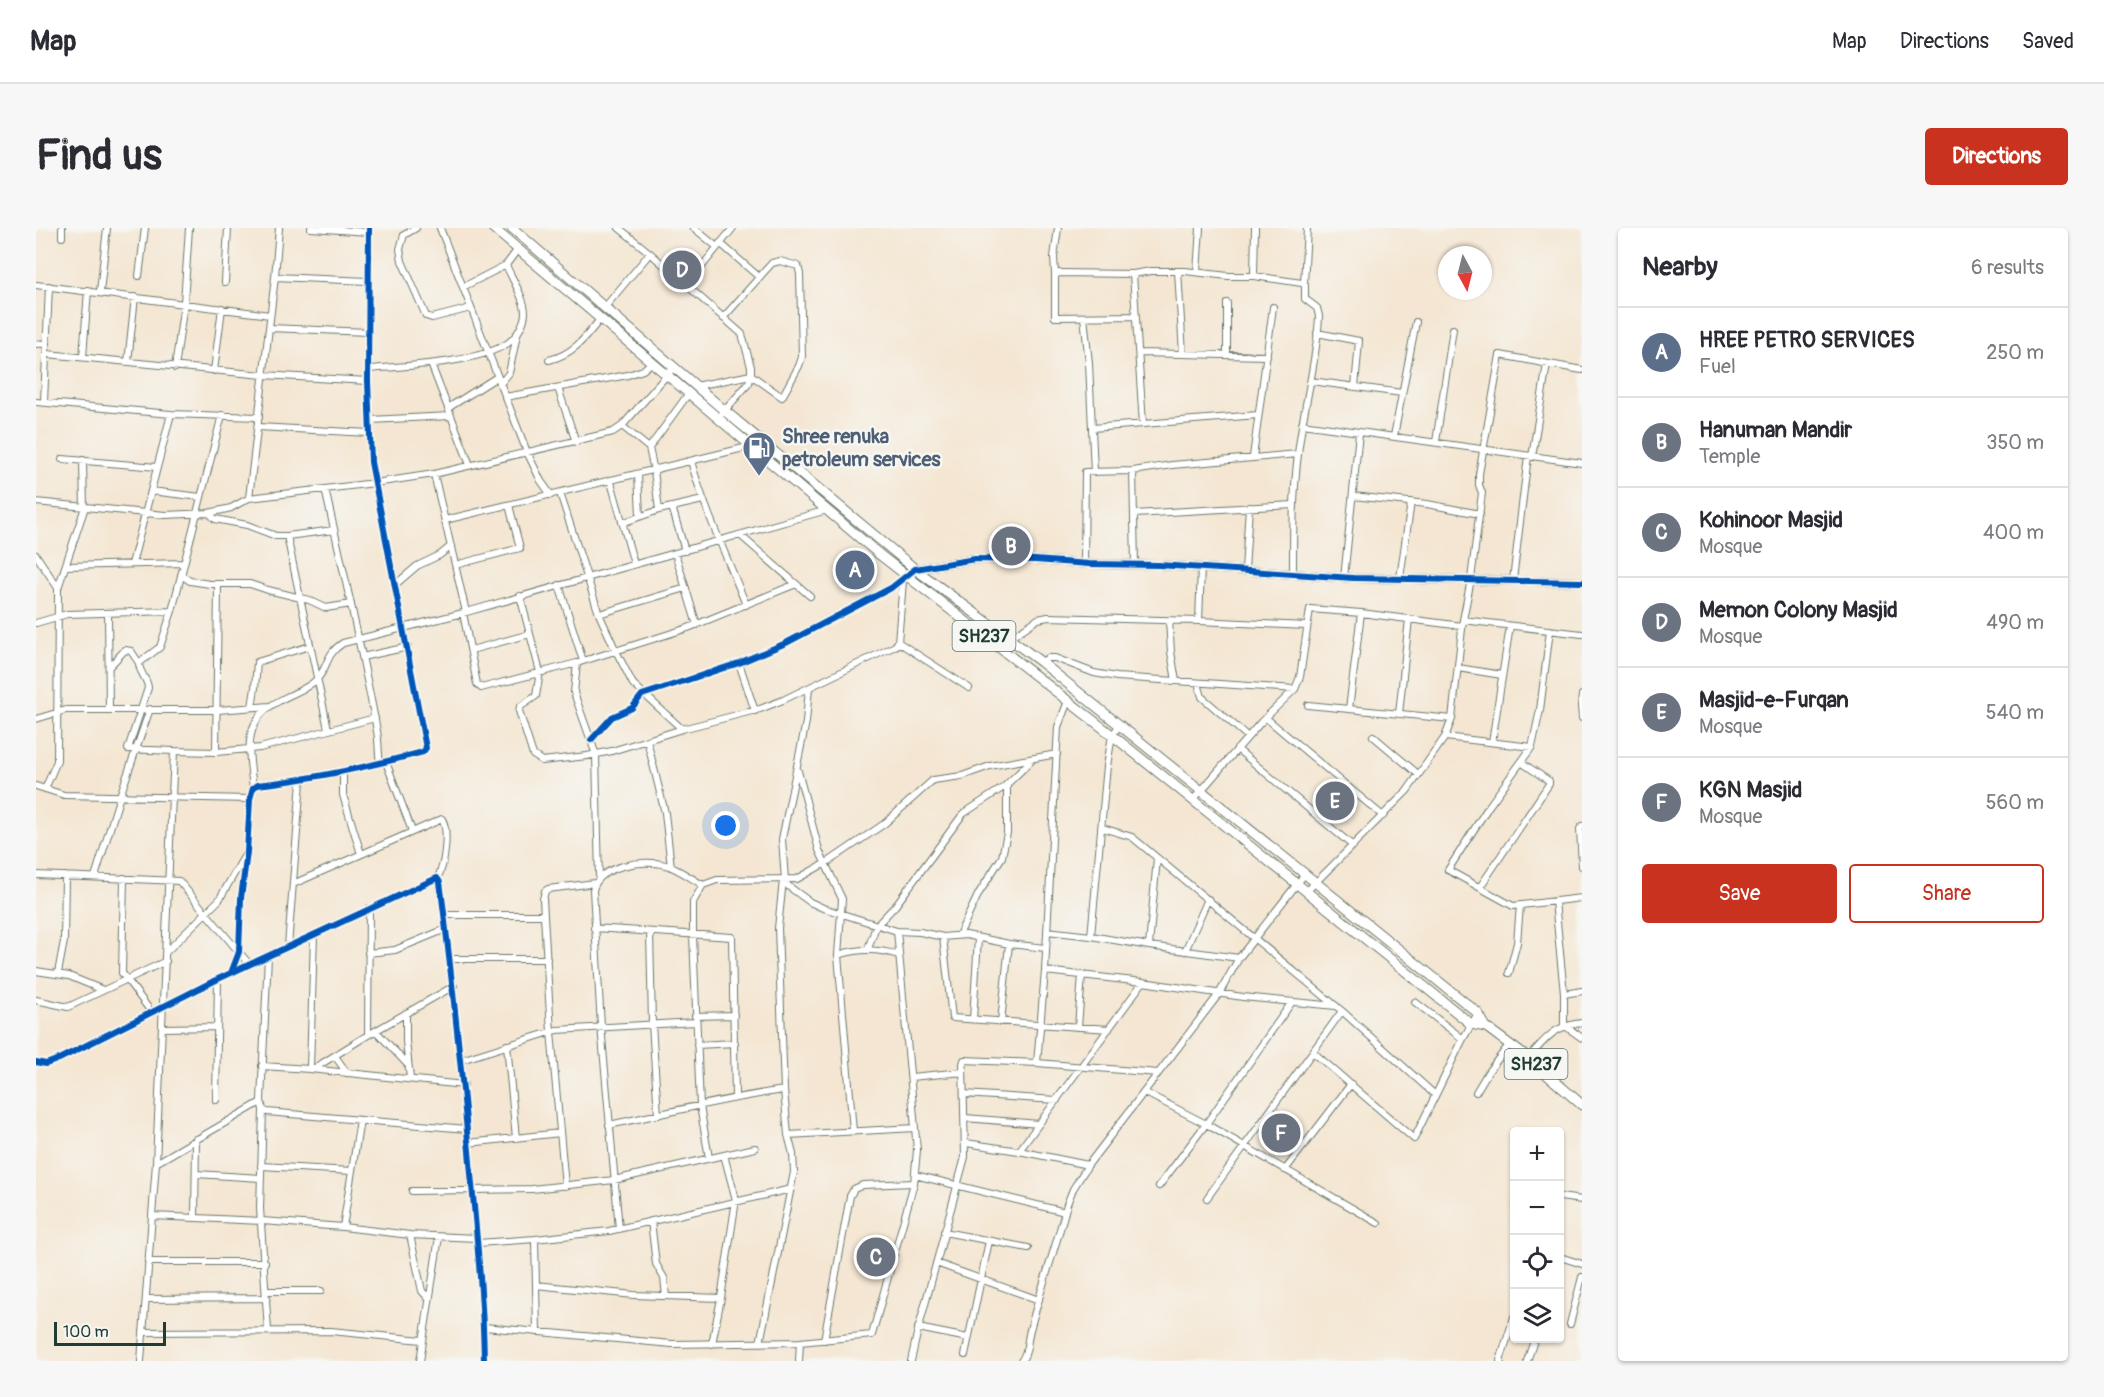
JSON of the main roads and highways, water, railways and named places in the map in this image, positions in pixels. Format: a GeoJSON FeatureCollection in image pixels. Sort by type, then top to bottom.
{"type":"FeatureCollection","features":[{"type":"Feature","properties":{"kind":"main road","name":"SH237"},"geometry":{"type":"LineString","coordinates":[[494,228],[652,362],[671,371]]}},
{"type":"Feature","properties":{"kind":"main road","name":"SH237"},"geometry":{"type":"LineString","coordinates":[[512,228],[604,307],[671,371],[722,414],[915,569],[1041,662],[1120,725],[1478,1013],[1486,1027],[1528,1058],[1582,1105]]}},
{"type":"Feature","properties":{"kind":"main road","name":"SH237"},"geometry":{"type":"LineString","coordinates":[[722,414],[752,446],[905,579],[1112,735],[1471,1024],[1486,1027]]}},
{"type":"Feature","properties":{"kind":"place","name":"Memon Colony Masjid"},"geometry":{"type":"Point","coordinates":[682,270]}},
{"type":"Feature","properties":{"kind":"place","name":"Shree renuka petroleum services"},"geometry":{"type":"Point","coordinates":[759,477]}},
{"type":"Feature","properties":{"kind":"place","name":"Hanuman Mandir"},"geometry":{"type":"Point","coordinates":[1011,546]}},
{"type":"Feature","properties":{"kind":"place","name":"HREE PETRO SERVICES"},"geometry":{"type":"Point","coordinates":[855,570]}},
{"type":"Feature","properties":{"kind":"place","name":"Masjid-e-Furqan"},"geometry":{"type":"Point","coordinates":[1335,801]}},
{"type":"Feature","properties":{"kind":"place","name":"KGN Masjid"},"geometry":{"type":"Point","coordinates":[1281,1133]}},
{"type":"Feature","properties":{"kind":"place","name":"Kohinoor Masjid"},"geometry":{"type":"Point","coordinates":[876,1257]}}]}
